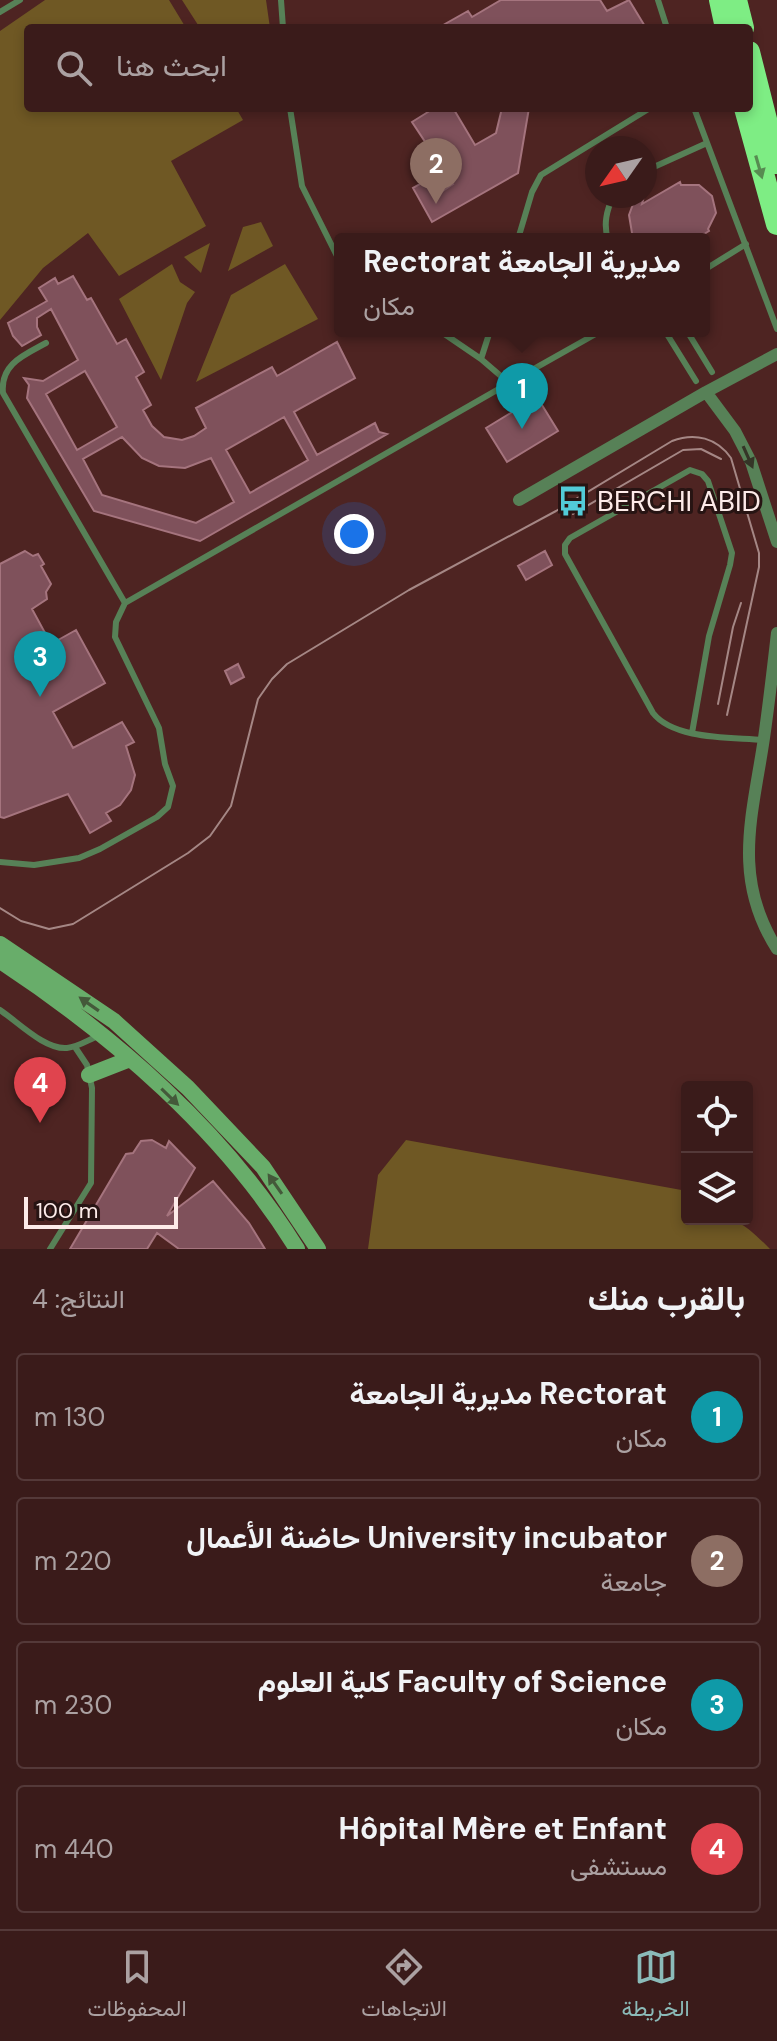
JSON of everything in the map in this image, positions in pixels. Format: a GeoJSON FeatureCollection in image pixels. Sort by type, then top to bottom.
{"type":"FeatureCollection","features":[{"type":"Feature","properties":{"kind":"highway"},"geometry":{"type":"LineString","coordinates":[[720,0],[725,24]]}},
{"type":"Feature","properties":{"kind":"highway"},"geometry":{"type":"LineString","coordinates":[[736,0],[742,24]]}},
{"type":"Feature","properties":{"kind":"highway"},"geometry":{"type":"LineString","coordinates":[[753,68],[777,163]]}},
{"type":"Feature","properties":{"kind":"highway"},"geometry":{"type":"LineString","coordinates":[[746,112],[777,224]]}},
{"type":"Feature","properties":{"kind":"main road"},"geometry":{"type":"LineString","coordinates":[[0,944],[114,1021],[188,1088],[242,1144],[280,1190],[318,1249]]}},
{"type":"Feature","properties":{"kind":"main road"},"geometry":{"type":"LineString","coordinates":[[0,961],[102,1034],[130,1059],[229,1157],[297,1249]]}},
{"type":"Feature","properties":{"kind":"main road"},"geometry":{"type":"LineString","coordinates":[[102,1034],[114,1021]]}},
{"type":"Feature","properties":{"kind":"main road"},"geometry":{"type":"LineString","coordinates":[[89,1075],[130,1059]]}},
{"type":"Feature","properties":{"kind":"street"},"geometry":{"type":"LineString","coordinates":[[519,500],[777,354]]}},
{"type":"Feature","properties":{"kind":"street"},"geometry":{"type":"LineString","coordinates":[[706,392],[735,431],[751,462],[777,542]]}},
{"type":"Feature","properties":{"kind":"street"},"geometry":{"type":"LineString","coordinates":[[777,633],[750,815],[748,848],[751,882],[760,914],[777,949]]}},
{"type":"Feature","properties":{"kind":"lane"},"geometry":{"type":"LineString","coordinates":[[0,12],[20,0]]}},
{"type":"Feature","properties":{"kind":"lane"},"geometry":{"type":"LineString","coordinates":[[281,0],[283,24]]}},
{"type":"Feature","properties":{"kind":"lane"},"geometry":{"type":"LineString","coordinates":[[658,0],[666,24]]}},
{"type":"Feature","properties":{"kind":"lane"},"geometry":{"type":"LineString","coordinates":[[291,112],[302,186],[334,250]]}},
{"type":"Feature","properties":{"kind":"lane"},"geometry":{"type":"LineString","coordinates":[[520,233],[532,192],[541,175],[643,112]]}},
{"type":"Feature","properties":{"kind":"lane"},"geometry":{"type":"LineString","coordinates":[[695,112],[777,329]]}},
{"type":"Feature","properties":{"kind":"lane"},"geometry":{"type":"LineString","coordinates":[[657,166],[707,143]]}},
{"type":"Feature","properties":{"kind":"lane"},"geometry":{"type":"LineString","coordinates":[[606,233],[609,208]]}},
{"type":"Feature","properties":{"kind":"lane"},"geometry":{"type":"LineString","coordinates":[[710,266],[746,244]]}},
{"type":"Feature","properties":{"kind":"lane"},"geometry":{"type":"LineString","coordinates":[[449,337],[509,383]]}},
{"type":"Feature","properties":{"kind":"lane"},"geometry":{"type":"LineString","coordinates":[[481,359],[488,337]]}},
{"type":"Feature","properties":{"kind":"lane"},"geometry":{"type":"LineString","coordinates":[[0,862],[34,865],[79,858],[157,817],[171,801],[173,786],[165,764],[159,728],[115,637],[118,616],[125,603],[590,337]]}},
{"type":"Feature","properties":{"kind":"lane"},"geometry":{"type":"LineString","coordinates":[[669,337],[696,381]]}},
{"type":"Feature","properties":{"kind":"lane"},"geometry":{"type":"LineString","coordinates":[[691,337],[712,372]]}},
{"type":"Feature","properties":{"kind":"lane"},"geometry":{"type":"LineString","coordinates":[[46,343],[12,363],[5,371],[3,393],[125,603]]}},
{"type":"Feature","properties":{"kind":"lane"},"geometry":{"type":"LineString","coordinates":[[692,733],[709,636],[732,553],[708,481],[699,472],[690,470],[570,538],[564,550],[653,713],[666,726],[692,733],[763,740]]}},
{"type":"Feature","properties":{"kind":"lane"},"geometry":{"type":"LineString","coordinates":[[0,1010],[49,1044],[63,1049],[75,1047],[102,1034]]}},
{"type":"Feature","properties":{"kind":"lane"},"geometry":{"type":"LineString","coordinates":[[50,1249],[91,1183],[92,1088],[87,1065],[75,1047]]}},
{"type":"Feature","properties":{"kind":"shaded area"},"geometry":{"type":"Polygon","coordinates":[[[45,0],[169,0],[184,24],[24,24],[24,112],[238,112],[243,120],[171,161],[206,226],[119,276],[88,233],[43,268],[0,320],[0,31],[45,0]]]}},
{"type":"Feature","properties":{"kind":"shaded area"},"geometry":{"type":"Polygon","coordinates":[[[182,0],[266,0],[269,24],[197,24],[182,0]]]}},
{"type":"Feature","properties":{"kind":"shaded area"},"geometry":{"type":"Polygon","coordinates":[[[261,222],[273,246],[228,271],[243,227],[261,222]]]}},
{"type":"Feature","properties":{"kind":"shaded area"},"geometry":{"type":"Polygon","coordinates":[[[210,243],[201,273],[184,257],[210,243]]]}},
{"type":"Feature","properties":{"kind":"shaded area"},"geometry":{"type":"Polygon","coordinates":[[[172,264],[180,282],[195,292],[187,303],[161,380],[119,299],[172,264]]]}},
{"type":"Feature","properties":{"kind":"shaded area"},"geometry":{"type":"Polygon","coordinates":[[[285,264],[318,319],[196,382],[231,295],[285,264]]]}},
{"type":"Feature","properties":{"kind":"shaded area"},"geometry":{"type":"Polygon","coordinates":[[[406,1140],[681,1190],[681,1225],[742,1225],[770,1249],[368,1249],[378,1175],[406,1140]]]}},
{"type":"Feature","properties":{"kind":"building"},"geometry":{"type":"Polygon","coordinates":[[[501,0],[600,0],[607,11],[629,0],[644,24],[445,24],[468,11],[472,17],[501,0]]]}},
{"type":"Feature","properties":{"kind":"building"},"geometry":{"type":"Polygon","coordinates":[[[428,112],[455,112],[475,145],[496,133],[501,112],[528,112],[518,173],[432,222],[413,188],[429,179],[438,194],[453,184],[412,122],[428,112]]]}},
{"type":"Feature","properties":{"kind":"building"},"geometry":{"type":"Polygon","coordinates":[[[680,182],[681,185],[699,185],[712,196],[716,213],[706,233],[632,233],[629,215],[632,208],[657,208],[657,195],[680,182]]]}},
{"type":"Feature","properties":{"kind":"building"},"geometry":{"type":"Polygon","coordinates":[[[73,276],[87,300],[91,298],[117,344],[126,339],[144,372],[136,377],[151,405],[143,410],[152,426],[164,437],[182,440],[194,436],[206,428],[196,408],[272,367],[277,376],[337,342],[355,378],[294,412],[317,455],[375,423],[379,432],[387,434],[200,541],[94,511],[27,398],[29,385],[24,378],[43,381],[78,360],[51,309],[37,318],[41,335],[22,346],[13,336],[8,323],[47,301],[39,288],[55,278],[58,284],[73,276]],[[85,371],[46,394],[77,450],[117,427],[85,371]],[[284,417],[226,450],[250,493],[308,460],[284,417]],[[122,437],[83,459],[102,495],[196,523],[234,502],[211,458],[185,468],[159,466],[142,458],[122,437]]]}},
{"type":"Feature","properties":{"kind":"building"},"geometry":{"type":"Polygon","coordinates":[[[537,397],[558,431],[507,462],[486,428],[537,397]]]}},
{"type":"Feature","properties":{"kind":"building"},"geometry":{"type":"Polygon","coordinates":[[[25,551],[33,556],[38,554],[51,584],[46,592],[47,599],[32,609],[51,644],[76,630],[105,683],[53,712],[73,748],[122,722],[134,742],[126,746],[135,775],[131,790],[120,805],[106,813],[111,821],[90,833],[68,794],[0,817],[0,564],[25,551]]]}},
{"type":"Feature","properties":{"kind":"building"},"geometry":{"type":"Polygon","coordinates":[[[545,551],[552,565],[526,580],[518,566],[545,551]]]}},
{"type":"Feature","properties":{"kind":"building"},"geometry":{"type":"Polygon","coordinates":[[[238,664],[244,677],[231,684],[225,671],[238,664]]]}},
{"type":"Feature","properties":{"kind":"building"},"geometry":{"type":"Polygon","coordinates":[[[152,1140],[166,1148],[169,1141],[195,1168],[167,1216],[213,1181],[249,1223],[265,1249],[179,1249],[157,1233],[147,1249],[70,1249],[126,1154],[133,1153],[141,1141],[152,1140]]]}},
{"type":"Feature","properties":{"kind":"tram line"},"geometry":{"type":"LineString","coordinates":[[0,908],[21,921],[49,929],[73,924],[188,853],[210,836],[231,806],[258,699],[287,664],[409,590],[556,511],[681,438],[697,437],[712,441],[731,458],[759,553],[759,567],[727,715]]}},
{"type":"Feature","properties":{"kind":"tram line"},"geometry":{"type":"LineString","coordinates":[[573,514],[683,450],[701,449],[721,459]]}},
{"type":"Feature","properties":{"kind":"tram line"},"geometry":{"type":"LineString","coordinates":[[718,704],[733,627],[741,603]]}},
{"type":"Feature","properties":{"kind":"place","name":"University incubator حاضنة الأعمال"},"geometry":{"type":"Point","coordinates":[436,204]}},
{"type":"Feature","properties":{"kind":"place","name":"Rectorat مديرية الجامعة"},"geometry":{"type":"Point","coordinates":[522,429]}},
{"type":"Feature","properties":{"kind":"place","name":"BERCHI ABID"},"geometry":{"type":"Point","coordinates":[573,501]}},
{"type":"Feature","properties":{"kind":"place","name":"Faculty of Science كلية العلوم"},"geometry":{"type":"Point","coordinates":[40,697]}},
{"type":"Feature","properties":{"kind":"place","name":"Hôpital Mère et Enfant"},"geometry":{"type":"Point","coordinates":[40,1123]}}]}
